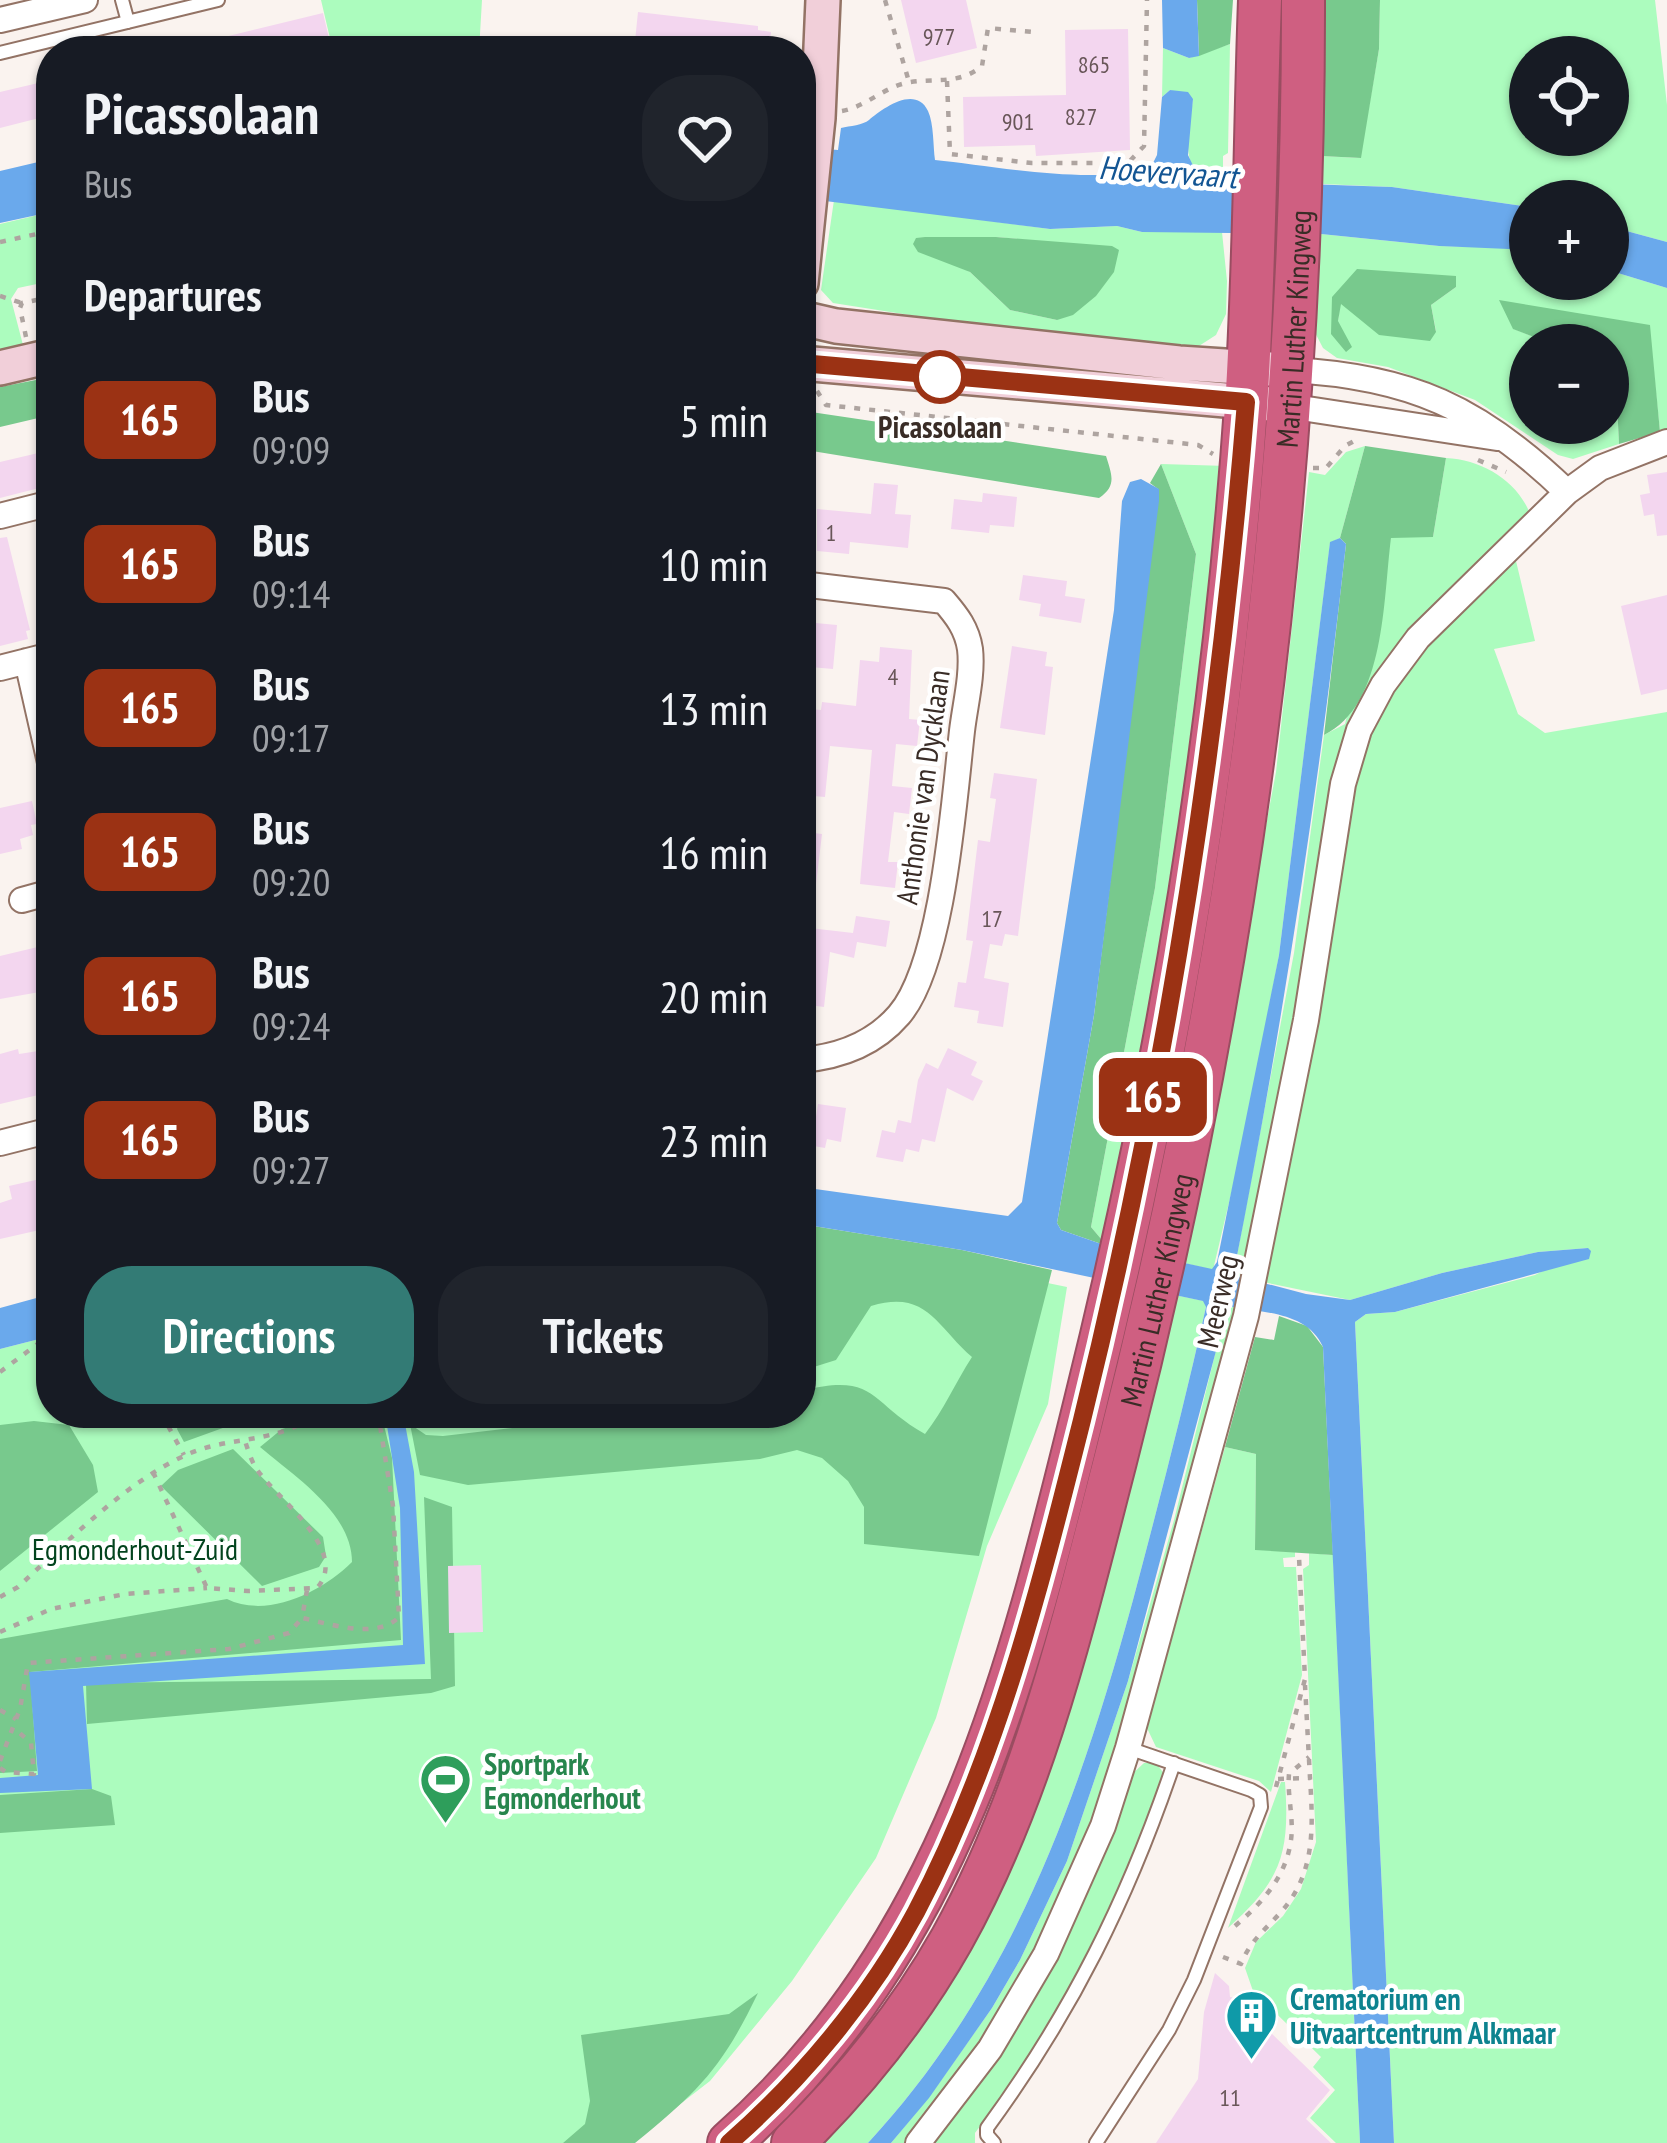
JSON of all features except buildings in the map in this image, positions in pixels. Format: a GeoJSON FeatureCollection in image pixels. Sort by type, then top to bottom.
{"type":"FeatureCollection","features":[{"type":"Feature","properties":{"kind":"highway","name":"Martin Luther Kingweg"},"geometry":{"type":"LineString","coordinates":[[793,2143],[896,2026],[954,1936],[987,1870],[1016,1801],[1073,1624],[1161,1276],[1212,1022],[1245,808],[1286,464],[1268,386],[1251,242],[1260,0]]}},
{"type":"Feature","properties":{"kind":"highway","name":"Martin Luther Kingweg"},"geometry":{"type":"LineString","coordinates":[[729,2143],[780,2094],[854,2007],[913,1917],[977,1778],[1030,1616],[1119,1266],[1186,914],[1222,663],[1242,460],[1268,386],[1298,244],[1303,0]]}},
{"type":"Feature","properties":{"kind":"street"},"geometry":{"type":"LineString","coordinates":[[0,20],[85,0]]}},
{"type":"Feature","properties":{"kind":"street"},"geometry":{"type":"LineString","coordinates":[[816,138],[824,0]]}},
{"type":"Feature","properties":{"kind":"street"},"geometry":{"type":"LineString","coordinates":[[816,321],[1268,386],[1505,440]]}},
{"type":"Feature","properties":{"kind":"street"},"geometry":{"type":"LineString","coordinates":[[816,375],[1268,386],[1340,373],[1403,385],[1456,407],[1567,492]]}},
{"type":"Feature","properties":{"kind":"street","name":"Meerweg"},"geometry":{"type":"LineString","coordinates":[[918,2143],[990,2049],[1038,1970],[1080,1884],[1128,1748],[1246,1316],[1306,1020],[1343,784],[1359,730],[1383,685],[1418,638],[1567,492],[1600,468],[1667,442]]}},
{"type":"Feature","properties":{"kind":"street"},"geometry":{"type":"LineString","coordinates":[[0,516],[36,507]]}},
{"type":"Feature","properties":{"kind":"street","name":"Anthonie van Dycklaan"},"geometry":{"type":"LineString","coordinates":[[816,586],[944,601],[963,623],[970,650],[936,914],[915,989],[898,1017],[864,1043],[816,1058]]}},
{"type":"Feature","properties":{"kind":"street"},"geometry":{"type":"LineString","coordinates":[[0,668],[36,659]]}},
{"type":"Feature","properties":{"kind":"street"},"geometry":{"type":"LineString","coordinates":[[22,900],[36,896]]}},
{"type":"Feature","properties":{"kind":"street"},"geometry":{"type":"LineString","coordinates":[[0,1143],[36,1134]]}},
{"type":"Feature","properties":{"kind":"lane"},"geometry":{"type":"LineString","coordinates":[[122,0],[128,22]]}},
{"type":"Feature","properties":{"kind":"lane"},"geometry":{"type":"LineString","coordinates":[[70,36],[218,0]]}},
{"type":"Feature","properties":{"kind":"lane"},"geometry":{"type":"LineString","coordinates":[[0,53],[36,44]]}},
{"type":"Feature","properties":{"kind":"lane"},"geometry":{"type":"LineString","coordinates":[[1096,2143],[1168,2030],[1261,1807],[1260,1796],[1128,1748]]}},
{"type":"Feature","properties":{"kind":"lane"},"geometry":{"type":"LineString","coordinates":[[994,2143],[987,2128],[1043,2049],[1095,1960],[1140,1863],[1174,1763]]}},
{"type":"Feature","properties":{"kind":"path"},"geometry":{"type":"LineString","coordinates":[[885,0],[909,82]]}},
{"type":"Feature","properties":{"kind":"path"},"geometry":{"type":"LineString","coordinates":[[947,81],[950,154],[1032,164],[1128,163],[1144,146],[1147,0]]}},
{"type":"Feature","properties":{"kind":"path"},"geometry":{"type":"LineString","coordinates":[[818,118],[854,109],[876,94],[909,82],[947,81],[974,74],[982,66],[988,28],[1034,32]]}},
{"type":"Feature","properties":{"kind":"path"},"geometry":{"type":"LineString","coordinates":[[0,242],[36,234]]}},
{"type":"Feature","properties":{"kind":"path"},"geometry":{"type":"LineString","coordinates":[[0,296],[22,303],[36,300]]}},
{"type":"Feature","properties":{"kind":"path"},"geometry":{"type":"LineString","coordinates":[[22,303],[27,362]]}},
{"type":"Feature","properties":{"kind":"path"},"geometry":{"type":"LineString","coordinates":[[816,389],[826,405],[1198,445],[1222,459],[1242,460]]}},
{"type":"Feature","properties":{"kind":"path"},"geometry":{"type":"LineString","coordinates":[[1286,464],[1326,468],[1358,439]]}},
{"type":"Feature","properties":{"kind":"path"},"geometry":{"type":"LineString","coordinates":[[1470,457],[1521,482]]}},
{"type":"Feature","properties":{"kind":"path"},"geometry":{"type":"LineString","coordinates":[[0,1372],[36,1346]]}},
{"type":"Feature","properties":{"kind":"path"},"geometry":{"type":"LineString","coordinates":[[169,1428],[184,1455]]}},
{"type":"Feature","properties":{"kind":"path"},"geometry":{"type":"LineString","coordinates":[[0,1597],[18,1587],[153,1472],[184,1455],[294,1428]]}},
{"type":"Feature","properties":{"kind":"path"},"geometry":{"type":"LineString","coordinates":[[302,1618],[368,1629],[390,1626],[399,1617],[393,1505],[380,1428]]}},
{"type":"Feature","properties":{"kind":"path"},"geometry":{"type":"LineString","coordinates":[[0,1632],[51,1609],[125,1594],[317,1588],[323,1581],[318,1540],[256,1468],[245,1441]]}},
{"type":"Feature","properties":{"kind":"path"},"geometry":{"type":"LineString","coordinates":[[153,1472],[207,1588]]}},
{"type":"Feature","properties":{"kind":"path"},"geometry":{"type":"LineString","coordinates":[[1205,1950],[1241,1964],[1253,1940],[1290,1901],[1305,1873],[1312,1841],[1299,1557]]}},
{"type":"Feature","properties":{"kind":"path"},"geometry":{"type":"LineString","coordinates":[[14,1728],[31,1743],[34,1774],[6,1772],[0,1764],[14,1728],[28,1663],[230,1649],[289,1633],[302,1618],[307,1589]]}},
{"type":"Feature","properties":{"kind":"path"},"geometry":{"type":"LineString","coordinates":[[1272,1798],[1305,1679]]}},
{"type":"Feature","properties":{"kind":"path"},"geometry":{"type":"LineString","coordinates":[[0,1710],[16,1719]]}},
{"type":"Feature","properties":{"kind":"path"},"geometry":{"type":"LineString","coordinates":[[1225,1928],[1229,1931],[1255,1908],[1279,1876],[1291,1840],[1288,1779],[1296,1764],[1309,1757]]}},
{"type":"Feature","properties":{"kind":"path"},"geometry":{"type":"LineString","coordinates":[[1278,1779],[1310,1778]]}},
{"type":"Feature","properties":{"kind":"green space"},"geometry":{"type":"Polygon","coordinates":[[[321,0],[482,0],[480,36],[329,36],[321,0]]]}},
{"type":"Feature","properties":{"kind":"green space"},"geometry":{"type":"Polygon","coordinates":[[[1197,0],[1233,0],[1230,44],[1199,56],[1197,0]]]}},
{"type":"Feature","properties":{"kind":"green space"},"geometry":{"type":"Polygon","coordinates":[[[1322,0],[1380,0],[1379,49],[1361,158],[1321,156],[1322,0]]]}},
{"type":"Feature","properties":{"kind":"green space"},"geometry":{"type":"Polygon","coordinates":[[[1380,0],[1655,0],[1667,105],[1667,242],[1629,232],[1629,180],[1509,180],[1509,204],[1392,187],[1322,184],[1321,156],[1360,158],[1379,49],[1380,0]]]}},
{"type":"Feature","properties":{"kind":"green space"},"geometry":{"type":"Polygon","coordinates":[[[1230,44],[1223,181],[1198,176],[1193,168],[1188,139],[1193,99],[1170,90],[1162,97],[1163,48],[1189,58],[1230,44]]]}},
{"type":"Feature","properties":{"kind":"green space"},"geometry":{"type":"Polygon","coordinates":[[[834,200],[1050,229],[1117,226],[1142,232],[1222,232],[1227,281],[1226,314],[1216,335],[1188,353],[1100,345],[833,303],[821,290],[834,200]],[[996,237],[916,238],[970,272],[1010,310],[1057,320],[1112,246],[996,237]]]}},
{"type":"Feature","properties":{"kind":"green space"},"geometry":{"type":"Polygon","coordinates":[[[36,216],[36,284],[18,288],[11,299],[23,345],[0,350],[0,224],[36,216]]]}},
{"type":"Feature","properties":{"kind":"green space"},"geometry":{"type":"Polygon","coordinates":[[[1321,234],[1509,248],[1509,300],[1629,300],[1629,276],[1667,288],[1667,432],[1660,432],[1649,325],[1509,324],[1509,423],[1475,400],[1388,367],[1337,358],[1323,348],[1309,321],[1321,234]],[[1456,287],[1332,297],[1338,321],[1340,303],[1436,331],[1431,305],[1456,287]]]}},
{"type":"Feature","properties":{"kind":"green space"},"geometry":{"type":"Polygon","coordinates":[[[996,237],[1119,250],[1114,272],[1096,296],[1073,315],[1057,320],[1010,310],[970,272],[918,252],[913,244],[916,238],[996,237]]]}},
{"type":"Feature","properties":{"kind":"green space"},"geometry":{"type":"Polygon","coordinates":[[[1357,269],[1456,276],[1456,287],[1431,305],[1436,332],[1430,341],[1379,335],[1341,304],[1338,321],[1352,347],[1346,352],[1331,334],[1332,297],[1357,269]]]}},
{"type":"Feature","properties":{"kind":"green space"},"geometry":{"type":"Polygon","coordinates":[[[1499,300],[1650,325],[1660,432],[1629,441],[1629,324],[1511,324],[1499,300]]]}},
{"type":"Feature","properties":{"kind":"green space"},"geometry":{"type":"Polygon","coordinates":[[[36,380],[36,419],[0,427],[0,387],[36,380]]]}},
{"type":"Feature","properties":{"kind":"green space"},"geometry":{"type":"Polygon","coordinates":[[[816,413],[1106,456],[1111,484],[1099,498],[816,452],[816,413]]]}},
{"type":"Feature","properties":{"kind":"green space"},"geometry":{"type":"Polygon","coordinates":[[[1541,444],[1619,444],[1573,459],[1541,444]]]}},
{"type":"Feature","properties":{"kind":"green space"},"geometry":{"type":"Polygon","coordinates":[[[1365,446],[1340,538],[1330,543],[1279,955],[1245,1135],[1213,1270],[1184,1263],[1276,772],[1309,472],[1325,475],[1346,452],[1365,446]]]}},
{"type":"Feature","properties":{"kind":"green space"},"geometry":{"type":"Polygon","coordinates":[[[1365,446],[1446,458],[1433,537],[1391,538],[1383,619],[1370,676],[1360,700],[1324,735],[1346,544],[1340,538],[1365,446]]]}},
{"type":"Feature","properties":{"kind":"green space"},"geometry":{"type":"Polygon","coordinates":[[[1446,458],[1473,463],[1498,475],[1517,492],[1531,516],[1380,674],[1306,967],[1243,1277],[1236,1276],[1294,953],[1324,735],[1345,724],[1391,537],[1433,537],[1446,458]]]}},
{"type":"Feature","properties":{"kind":"green space"},"geometry":{"type":"Polygon","coordinates":[[[1161,464],[1227,466],[1184,841],[1107,1246],[1091,1227],[1155,888],[1196,554],[1161,464]]]}},
{"type":"Feature","properties":{"kind":"green space"},"geometry":{"type":"Polygon","coordinates":[[[1161,464],[1196,554],[1155,888],[1091,1227],[1107,1246],[1061,1230],[1057,1223],[1094,1015],[1158,489],[1150,483],[1161,464]]]}},
{"type":"Feature","properties":{"kind":"green space"},"geometry":{"type":"Polygon","coordinates":[[[1516,561],[1535,641],[1494,649],[1518,714],[1545,733],[1667,712],[1667,2143],[1394,2143],[1355,1322],[1366,1314],[1395,1312],[1535,1275],[1588,1248],[1538,1252],[1350,1300],[1263,1282],[1355,774],[1374,722],[1410,663],[1516,561]]]}},
{"type":"Feature","properties":{"kind":"green space"},"geometry":{"type":"Polygon","coordinates":[[[816,1226],[1052,1270],[979,1556],[864,1544],[864,1507],[848,1481],[822,1458],[797,1450],[760,1459],[468,1485],[420,1475],[411,1428],[443,1436],[513,1428],[816,1428],[816,1388],[826,1386],[844,1385],[870,1393],[925,1434],[972,1357],[918,1306],[890,1302],[871,1306],[836,1360],[816,1366],[816,1226]]]}},
{"type":"Feature","properties":{"kind":"green space","name":"Sportpark Egmonderhout"},"geometry":{"type":"Polygon","coordinates":[[[816,1243],[894,1251],[1067,1287],[1048,1404],[987,1546],[936,1718],[876,1858],[792,1981],[710,2081],[630,2143],[0,2143],[0,1349],[36,1340],[36,1428],[816,1428],[816,1243]]]}},
{"type":"Feature","properties":{"kind":"green space"},"geometry":{"type":"Polygon","coordinates":[[[1170,1294],[1204,1301],[1206,1307],[1133,1600],[1063,1819],[1001,1956],[918,2083],[868,2143],[817,2143],[926,2008],[1170,1294]]]}},
{"type":"Feature","properties":{"kind":"green space"},"geometry":{"type":"Polygon","coordinates":[[[1227,1306],[1236,1307],[1120,1753],[1049,1928],[971,2060],[906,2143],[891,2143],[992,2008],[1067,1861],[1128,1681],[1227,1306]]]}},
{"type":"Feature","properties":{"kind":"green space"},"geometry":{"type":"Polygon","coordinates":[[[1279,1316],[1307,1326],[1323,1347],[1333,1555],[1255,1550],[1256,1454],[1225,1447],[1255,1337],[1274,1340],[1279,1316]]]}},
{"type":"Feature","properties":{"kind":"green space"},"geometry":{"type":"Polygon","coordinates":[[[34,1421],[36,1428],[71,1428],[93,1465],[98,1492],[0,1571],[0,1425],[34,1421]]]}},
{"type":"Feature","properties":{"kind":"green space"},"geometry":{"type":"Polygon","coordinates":[[[177,1428],[223,1428],[184,1442],[177,1428]]]}},
{"type":"Feature","properties":{"kind":"green space"},"geometry":{"type":"Polygon","coordinates":[[[385,1428],[392,1458],[401,1640],[30,1672],[37,1771],[0,1773],[0,1639],[227,1599],[259,1606],[276,1604],[310,1592],[352,1562],[349,1544],[332,1512],[260,1447],[282,1429],[385,1428]]]}},
{"type":"Feature","properties":{"kind":"green space"},"geometry":{"type":"Polygon","coordinates":[[[1225,1447],[1256,1454],[1255,1549],[1295,1552],[1295,1557],[1283,1558],[1284,1567],[1296,1567],[1302,1675],[1271,1792],[1259,1781],[1156,1747],[1147,1728],[1225,1447]]]}},
{"type":"Feature","properties":{"kind":"green space"},"geometry":{"type":"Polygon","coordinates":[[[233,1449],[323,1537],[326,1556],[319,1567],[262,1586],[161,1486],[178,1470],[233,1449]]]}},
{"type":"Feature","properties":{"kind":"green space"},"geometry":{"type":"Polygon","coordinates":[[[424,1497],[452,1507],[455,1686],[431,1693],[87,1724],[86,1683],[431,1679],[424,1497]]]}},
{"type":"Feature","properties":{"kind":"green space"},"geometry":{"type":"Polygon","coordinates":[[[1309,1553],[1333,1555],[1360,2143],[1336,2143],[1310,2118],[1335,2090],[1313,2067],[1321,2057],[1253,1991],[1245,1968],[1256,1942],[1283,1916],[1301,1889],[1316,1842],[1303,1569],[1309,1565],[1309,1553]]]}},
{"type":"Feature","properties":{"kind":"green space"},"geometry":{"type":"Polygon","coordinates":[[[1144,1763],[1156,1763],[1165,1775],[1084,1961],[1033,2049],[975,2133],[975,2143],[934,2143],[1131,1775],[1144,1763]]]}},
{"type":"Feature","properties":{"kind":"green space"},"geometry":{"type":"Polygon","coordinates":[[[1281,1782],[1285,1782],[1286,1828],[1279,1864],[1260,1895],[1228,1928],[1281,1782]]]}},
{"type":"Feature","properties":{"kind":"green space"},"geometry":{"type":"Polygon","coordinates":[[[92,1789],[111,1796],[115,1825],[0,1833],[0,1795],[92,1789]]]}},
{"type":"Feature","properties":{"kind":"green space"},"geometry":{"type":"Polygon","coordinates":[[[758,1993],[707,2077],[635,2143],[563,2143],[585,2124],[590,2101],[581,2035],[729,2014],[758,1993]]]}},
{"type":"Feature","properties":{"kind":"water"},"geometry":{"type":"Polygon","coordinates":[[[1162,0],[1197,0],[1199,56],[1189,58],[1163,48],[1162,0]]]}},
{"type":"Feature","properties":{"kind":"water","name":"Hoevervaart"},"geometry":{"type":"Polygon","coordinates":[[[1170,90],[1188,92],[1193,99],[1188,155],[1198,176],[1392,187],[1509,204],[1509,249],[1321,234],[1142,232],[1117,226],[1050,229],[816,200],[816,148],[838,150],[841,128],[863,123],[907,99],[922,103],[928,111],[935,160],[1102,175],[1151,167],[1157,155],[1162,97],[1170,90]]]}},
{"type":"Feature","properties":{"kind":"water"},"geometry":{"type":"Polygon","coordinates":[[[36,163],[36,215],[0,223],[0,171],[36,163]]]}},
{"type":"Feature","properties":{"kind":"water"},"geometry":{"type":"Polygon","coordinates":[[[1629,232],[1667,242],[1667,288],[1629,276],[1629,232]]]}},
{"type":"Feature","properties":{"kind":"water"},"geometry":{"type":"Polygon","coordinates":[[[1141,479],[1159,489],[1159,501],[1094,1015],[1057,1223],[1061,1230],[1107,1246],[1212,1269],[1217,1262],[1279,955],[1330,542],[1340,538],[1346,544],[1311,818],[1234,1271],[1237,1276],[1306,1294],[1350,1300],[1538,1252],[1591,1251],[1589,1259],[1395,1312],[1366,1314],[1355,1322],[1394,2143],[1360,2143],[1323,1347],[1316,1335],[1295,1320],[1228,1306],[1128,1681],[1067,1861],[1020,1960],[929,2098],[891,2143],[868,2143],[962,2021],[1001,1956],[1063,1819],[1133,1600],[1206,1307],[1203,1301],[962,1250],[816,1226],[816,1189],[1008,1216],[1022,1202],[1114,610],[1122,501],[1130,482],[1141,479]]]}},
{"type":"Feature","properties":{"kind":"water"},"geometry":{"type":"Polygon","coordinates":[[[36,1298],[36,1340],[0,1349],[0,1308],[36,1298]]]}},
{"type":"Feature","properties":{"kind":"water"},"geometry":{"type":"Polygon","coordinates":[[[387,1428],[406,1428],[414,1472],[425,1664],[83,1686],[92,1789],[0,1793],[0,1778],[38,1775],[29,1672],[403,1645],[400,1508],[387,1428]]]}},
{"type":"Feature","properties":{"kind":"bus line","name":"165"},"geometry":{"type":"LineString","coordinates":[[729,2143],[828,2040],[913,1917],[972,1793],[1030,1616],[1114,1286],[1175,986],[1222,663],[1246,402],[816,364]]}},
{"type":"Feature","properties":{"kind":"place","name":"Picassolaan"},"geometry":{"type":"Point","coordinates":[940,377]}},
{"type":"Feature","properties":{"kind":"place","name":"Sportpark Egmonderhout"},"geometry":{"type":"Point","coordinates":[445,1826]}},
{"type":"Feature","properties":{"kind":"place","name":"Crematorium en Uitvaartcentrum Alkmaar"},"geometry":{"type":"Point","coordinates":[1251,2061]}},
{"type":"Feature","properties":{"kind":"park label","name":"Egmonderhout-Zuid"},"geometry":{"type":"Point","coordinates":[135,1548]}}]}
